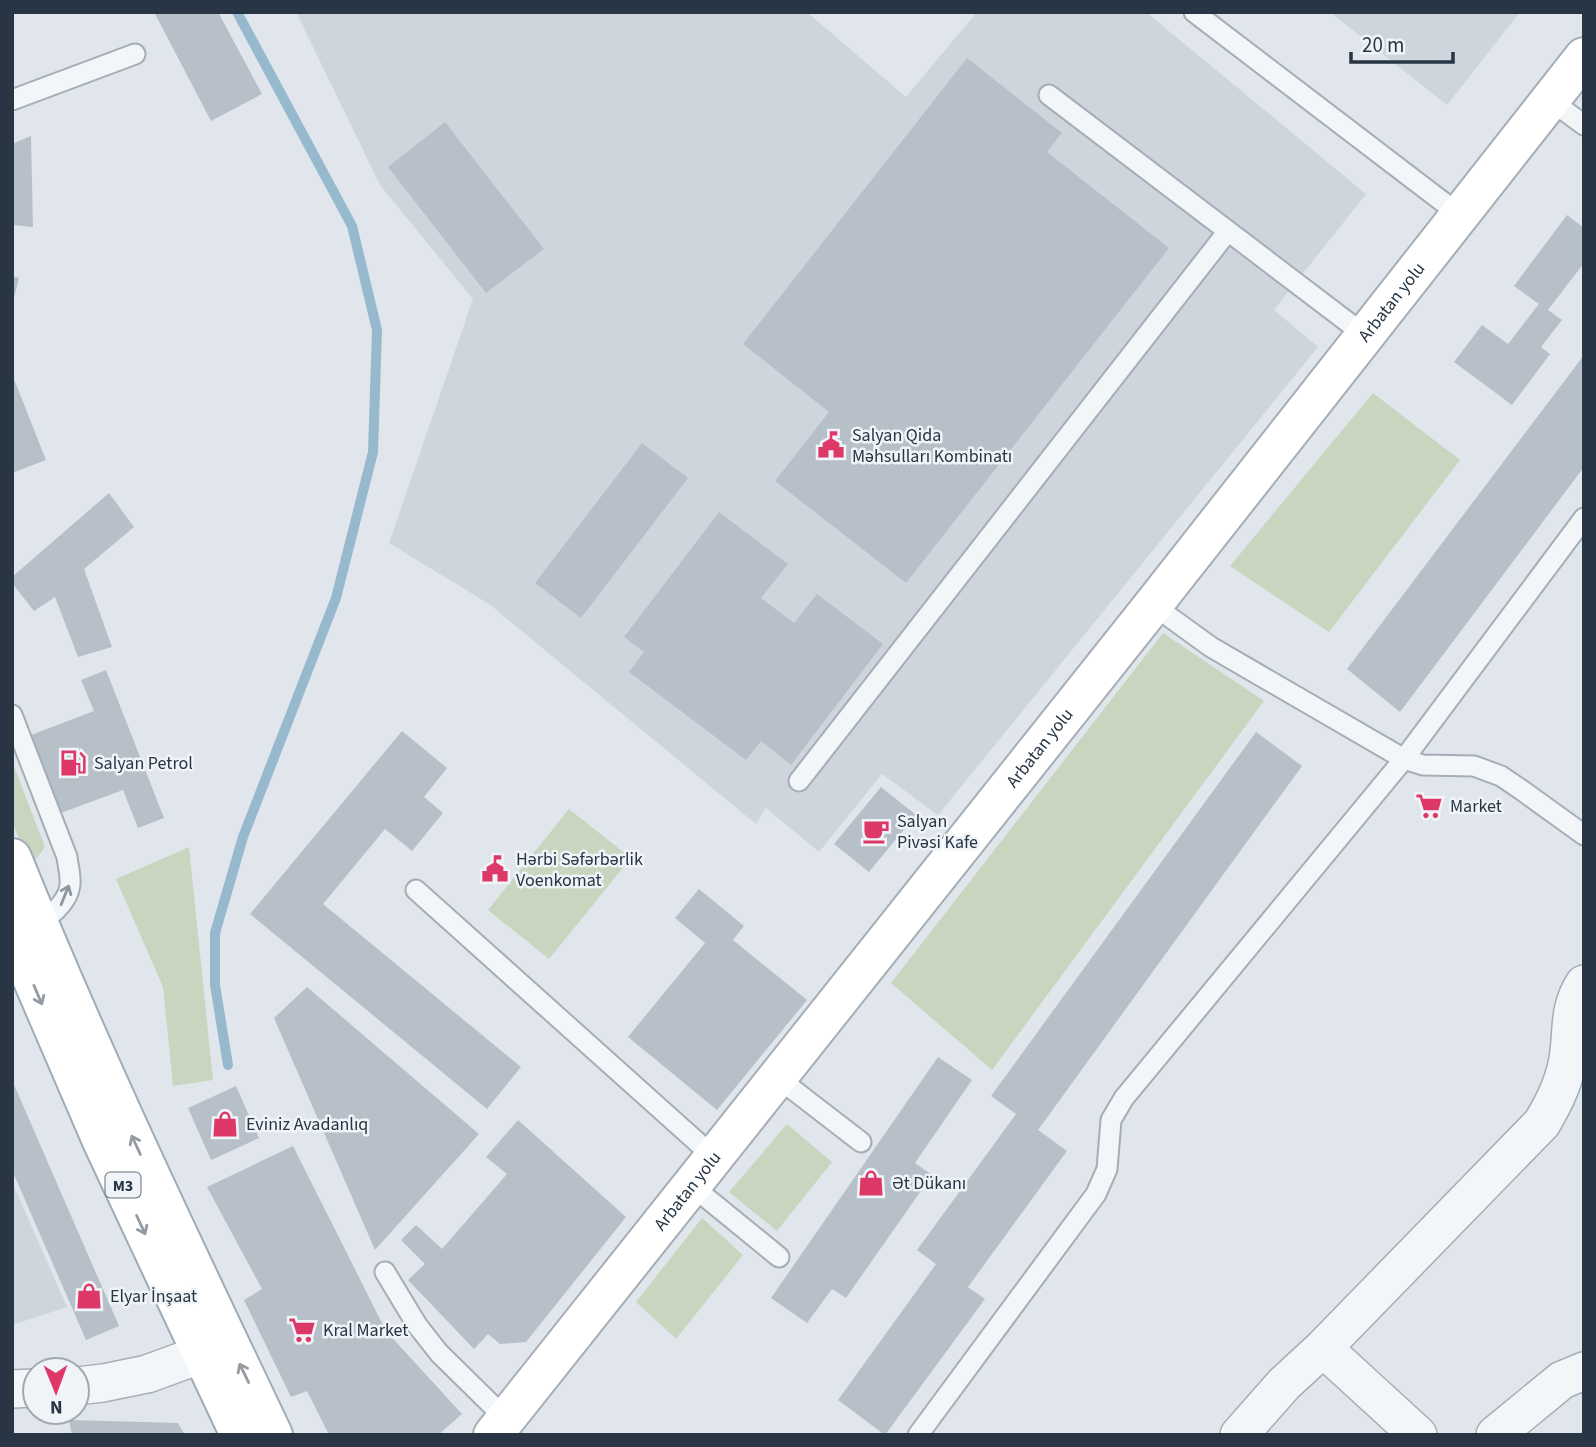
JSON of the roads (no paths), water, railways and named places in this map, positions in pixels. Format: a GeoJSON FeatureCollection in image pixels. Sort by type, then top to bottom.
{"type":"FeatureCollection","features":[{"type":"Feature","properties":{"kind":"main road","name":"Arbatan yolu"},"geometry":{"type":"LineString","coordinates":[[500,1427],[1584,57]]}},
{"type":"Feature","properties":{"kind":"main road"},"geometry":{"type":"LineString","coordinates":[[12,858],[19,931],[99,1063],[273,1435]]}},
{"type":"Feature","properties":{"kind":"main road","name":"M3"},"geometry":{"type":"LineString","coordinates":[[19,931],[91,1117],[240,1435]]}},
{"type":"Feature","properties":{"kind":"street"},"geometry":{"type":"LineString","coordinates":[[1239,1435],[1284,1384],[1323,1348],[1542,1123],[1556,1100],[1565,1074],[1571,1012],[1584,984]]}},
{"type":"Feature","properties":{"kind":"street"},"geometry":{"type":"LineString","coordinates":[[1323,1348],[1418,1435]]}},
{"type":"Feature","properties":{"kind":"street"},"geometry":{"type":"LineString","coordinates":[[91,1384],[147,1374],[202,1354]]}},
{"type":"Feature","properties":{"kind":"street"},"geometry":{"type":"LineString","coordinates":[[1495,1435],[1562,1380],[1584,1371]]}},
{"type":"Feature","properties":{"kind":"lane"},"geometry":{"type":"LineString","coordinates":[[1194,12],[1460,215]]}},
{"type":"Feature","properties":{"kind":"lane"},"geometry":{"type":"LineString","coordinates":[[12,100],[135,54]]}},
{"type":"Feature","properties":{"kind":"lane"},"geometry":{"type":"LineString","coordinates":[[1049,95],[1366,335]]}},
{"type":"Feature","properties":{"kind":"lane"},"geometry":{"type":"LineString","coordinates":[[1550,100],[1584,125]]}},
{"type":"Feature","properties":{"kind":"lane"},"geometry":{"type":"LineString","coordinates":[[799,781],[1228,231]]}},
{"type":"Feature","properties":{"kind":"lane"},"geometry":{"type":"LineString","coordinates":[[918,1435],[1096,1194],[1107,1169],[1111,1120],[1124,1098],[1404,759],[1584,518]]}},
{"type":"Feature","properties":{"kind":"lane"},"geometry":{"type":"LineString","coordinates":[[1153,605],[1211,647],[1404,759],[1423,765],[1474,766],[1501,776],[1584,835]]}},
{"type":"Feature","properties":{"kind":"lane"},"geometry":{"type":"LineString","coordinates":[[12,715],[67,857],[70,887],[62,905],[19,931]]}},
{"type":"Feature","properties":{"kind":"lane"},"geometry":{"type":"LineString","coordinates":[[416,890],[703,1172],[779,1257]]}},
{"type":"Feature","properties":{"kind":"lane"},"geometry":{"type":"LineString","coordinates":[[778,1077],[861,1142]]}},
{"type":"Feature","properties":{"kind":"lane"},"geometry":{"type":"LineString","coordinates":[[385,1272],[417,1325],[500,1427]]}},
{"type":"Feature","properties":{"kind":"waterway"},"geometry":{"type":"LineString","coordinates":[[228,1065],[215,985],[215,933],[243,837],[336,598],[373,452],[377,330],[352,226],[237,12]]}},
{"type":"Feature","properties":{"kind":"place","name":"Salyan Qida Məhsulları Kombinatı"},"geometry":{"type":"Point","coordinates":[831,445]}},
{"type":"Feature","properties":{"kind":"place","name":"Salyan Petrol"},"geometry":{"type":"Point","coordinates":[73,763]}},
{"type":"Feature","properties":{"kind":"place","name":"Market"},"geometry":{"type":"Point","coordinates":[1429,806]}},
{"type":"Feature","properties":{"kind":"place","name":"Salyan Pivəsi Kafe"},"geometry":{"type":"Point","coordinates":[876,831]}},
{"type":"Feature","properties":{"kind":"place","name":"Hərbi Səfərbərlik Voenkomat"},"geometry":{"type":"Point","coordinates":[495,869]}},
{"type":"Feature","properties":{"kind":"place","name":"Eviniz Avadanlıq"},"geometry":{"type":"Point","coordinates":[225,1124]}},
{"type":"Feature","properties":{"kind":"place","name":"Ət Dükanı"},"geometry":{"type":"Point","coordinates":[871,1183]}},
{"type":"Feature","properties":{"kind":"place","name":"Elyar İnşaat"},"geometry":{"type":"Point","coordinates":[89,1296]}},
{"type":"Feature","properties":{"kind":"place","name":"Kral Market"},"geometry":{"type":"Point","coordinates":[302,1330]}}]}
